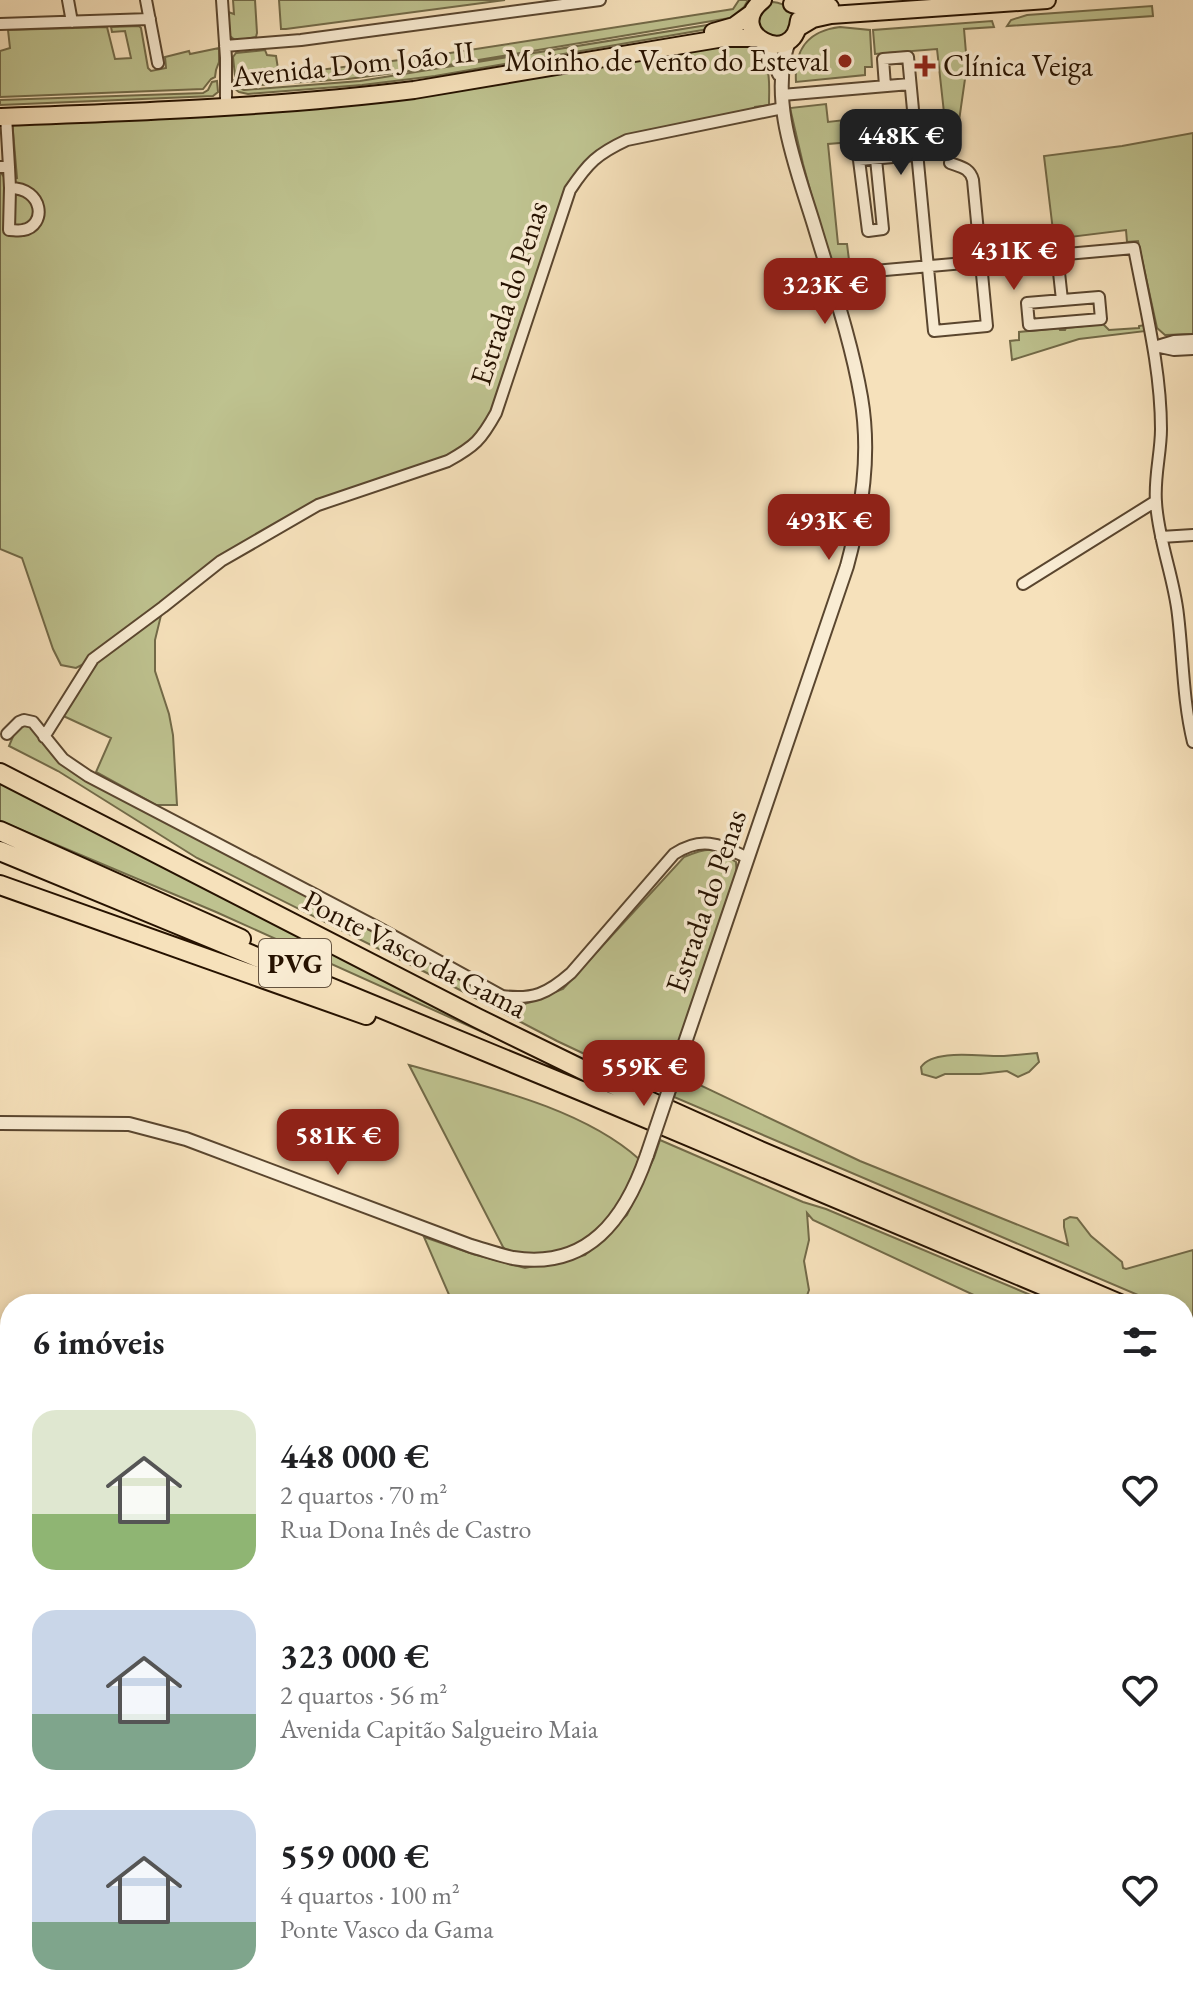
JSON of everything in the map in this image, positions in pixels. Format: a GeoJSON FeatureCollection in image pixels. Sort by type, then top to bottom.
{"type":"FeatureCollection","features":[{"type":"Feature","properties":{"kind":"highway","name":"Ponte Vasco da Gama"},"geometry":{"type":"LineString","coordinates":[[0,773],[609,1083],[1096,1294]]}},
{"type":"Feature","properties":{"kind":"highway","name":"Ponte Vasco da Gama"},"geometry":{"type":"LineString","coordinates":[[0,831],[591,1095]]}},
{"type":"Feature","properties":{"kind":"highway","name":"Ponte Vasco da Gama"},"geometry":{"type":"LineString","coordinates":[[0,851],[1063,1294]]}},
{"type":"Feature","properties":{"kind":"highway","name":"Ponte Vasco da Gama"},"geometry":{"type":"LineString","coordinates":[[0,885],[591,1095]]}},
{"type":"Feature","properties":{"kind":"main road"},"geometry":{"type":"LineString","coordinates":[[790,2],[813,8],[938,0]]}},
{"type":"Feature","properties":{"kind":"main road","name":"Avenida Dom João II"},"geometry":{"type":"LineString","coordinates":[[2,114],[205,108],[362,96],[724,38],[760,40],[773,45],[813,19],[831,15],[1047,0]]}},
{"type":"Feature","properties":{"kind":"main road"},"geometry":{"type":"LineString","coordinates":[[790,2],[799,15],[793,34]]}},
{"type":"Feature","properties":{"kind":"main road"},"geometry":{"type":"LineString","coordinates":[[757,6],[751,26],[760,40]]}},
{"type":"Feature","properties":{"kind":"main road","name":"Avenida Dom João II"},"geometry":{"type":"LineString","coordinates":[[2,114],[310,92],[538,62],[720,31],[734,26],[757,6]]}},
{"type":"Feature","properties":{"kind":"street"},"geometry":{"type":"LineString","coordinates":[[68,0],[72,22]]}},
{"type":"Feature","properties":{"kind":"street"},"geometry":{"type":"LineString","coordinates":[[146,0],[158,63]]}},
{"type":"Feature","properties":{"kind":"street"},"geometry":{"type":"LineString","coordinates":[[222,0],[226,99]]}},
{"type":"Feature","properties":{"kind":"street"},"geometry":{"type":"LineString","coordinates":[[225,46],[301,40],[600,0]]}},
{"type":"Feature","properties":{"kind":"street"},"geometry":{"type":"LineString","coordinates":[[0,24],[150,19]]}},
{"type":"Feature","properties":{"kind":"street"},"geometry":{"type":"LineString","coordinates":[[780,79],[783,54],[793,34]]}},
{"type":"Feature","properties":{"kind":"street"},"geometry":{"type":"LineString","coordinates":[[760,40],[774,59],[780,79]]}},
{"type":"Feature","properties":{"kind":"street"},"geometry":{"type":"LineString","coordinates":[[885,86],[883,59],[908,57],[934,331],[987,326],[972,175],[965,168],[950,163]]}},
{"type":"Feature","properties":{"kind":"street","name":"Estrada do Penas"},"geometry":{"type":"LineString","coordinates":[[0,1123],[110,1123],[145,1127],[186,1139],[471,1246],[529,1259],[575,1251],[591,1243],[617,1219],[637,1183],[647,1155],[847,566],[862,505],[866,470],[862,399],[788,136],[780,79]]}},
{"type":"Feature","properties":{"kind":"street","name":"Estrada do Penas"},"geometry":{"type":"LineString","coordinates":[[44,737],[93,659],[221,561],[318,505],[448,461],[482,437],[496,413],[570,190],[585,167],[604,151],[627,140],[782,102],[910,84]]}},
{"type":"Feature","properties":{"kind":"street"},"geometry":{"type":"LineString","coordinates":[[2,114],[4,167],[10,188]]}},
{"type":"Feature","properties":{"kind":"street"},"geometry":{"type":"LineString","coordinates":[[876,159],[883,229],[868,231],[859,160],[916,155]]}},
{"type":"Feature","properties":{"kind":"street"},"geometry":{"type":"LineString","coordinates":[[829,275],[1134,248],[1154,347],[1161,429],[1156,501],[1178,612],[1193,742]]}},
{"type":"Feature","properties":{"kind":"street"},"geometry":{"type":"LineString","coordinates":[[1057,254],[1062,300]]}},
{"type":"Feature","properties":{"kind":"street"},"geometry":{"type":"LineString","coordinates":[[1099,297],[1101,319],[1029,325],[1027,303],[1062,300],[1099,297]]}},
{"type":"Feature","properties":{"kind":"street"},"geometry":{"type":"LineString","coordinates":[[1154,347],[1193,340]]}},
{"type":"Feature","properties":{"kind":"street"},"geometry":{"type":"LineString","coordinates":[[1154,347],[1193,349]]}},
{"type":"Feature","properties":{"kind":"street"},"geometry":{"type":"LineString","coordinates":[[1023,584],[1156,501]]}},
{"type":"Feature","properties":{"kind":"street"},"geometry":{"type":"LineString","coordinates":[[1161,537],[1193,535]]}},
{"type":"Feature","properties":{"kind":"street"},"geometry":{"type":"LineString","coordinates":[[7,734],[19,722],[29,721],[36,725],[63,759],[88,776],[502,996],[520,998],[553,988],[571,973],[674,854],[687,846],[701,842],[714,843],[748,858]]}},
{"type":"Feature","properties":{"kind":"green space"},"geometry":{"type":"Polygon","coordinates":[[[233,0],[255,0],[256,37],[236,41],[230,36],[228,12],[234,14],[233,0]]]}},
{"type":"Feature","properties":{"kind":"green space"},"geometry":{"type":"Polygon","coordinates":[[[279,0],[505,0],[281,29],[279,0]]]}},
{"type":"Feature","properties":{"kind":"green space"},"geometry":{"type":"Polygon","coordinates":[[[739,0],[748,0],[730,18],[424,69],[348,79],[246,86],[235,76],[233,57],[236,53],[265,50],[267,55],[276,56],[279,75],[424,57],[727,10],[733,9],[739,0]]]}},
{"type":"Feature","properties":{"kind":"green space"},"geometry":{"type":"Polygon","coordinates":[[[773,2],[785,6],[794,16],[792,27],[779,40],[761,34],[756,17],[767,4],[773,2]]]}},
{"type":"Feature","properties":{"kind":"green space"},"geometry":{"type":"Polygon","coordinates":[[[1152,6],[1153,16],[1007,26],[1011,20],[1027,15],[1152,6]]]}},
{"type":"Feature","properties":{"kind":"green space"},"geometry":{"type":"Polygon","coordinates":[[[732,21],[720,27],[435,76],[362,85],[248,94],[235,89],[233,80],[244,90],[360,81],[732,21]]]}},
{"type":"Feature","properties":{"kind":"green space"},"geometry":{"type":"Polygon","coordinates":[[[992,21],[994,27],[964,29],[967,65],[954,156],[931,154],[930,142],[947,140],[937,49],[875,54],[873,30],[992,21]]]}},
{"type":"Feature","properties":{"kind":"green space"},"geometry":{"type":"Polygon","coordinates":[[[139,26],[151,71],[166,68],[165,57],[219,48],[215,77],[203,89],[0,97],[0,51],[10,48],[8,30],[107,27],[115,59],[131,58],[125,31],[112,32],[111,27],[139,26]]]}},
{"type":"Feature","properties":{"kind":"green space"},"geometry":{"type":"Polygon","coordinates":[[[840,27],[870,30],[872,67],[865,67],[865,75],[796,82],[797,60],[805,44],[819,33],[840,27]]]}},
{"type":"Feature","properties":{"kind":"green space"},"geometry":{"type":"Polygon","coordinates":[[[732,45],[749,46],[766,64],[769,105],[755,107],[753,120],[627,140],[604,151],[570,191],[496,413],[466,450],[318,505],[221,561],[163,607],[155,640],[155,671],[173,735],[177,805],[156,805],[96,772],[111,738],[59,714],[91,660],[76,668],[61,665],[22,558],[0,549],[0,172],[5,178],[17,178],[12,120],[578,69],[732,45]]]}},
{"type":"Feature","properties":{"kind":"green space"},"geometry":{"type":"Polygon","coordinates":[[[217,81],[218,92],[213,96],[0,105],[0,100],[203,93],[212,82],[217,81]]]}},
{"type":"Feature","properties":{"kind":"green space"},"geometry":{"type":"Polygon","coordinates":[[[826,104],[828,122],[880,116],[883,139],[902,137],[903,148],[853,153],[852,142],[828,144],[838,244],[847,244],[852,268],[839,270],[831,266],[790,108],[826,104]]]}},
{"type":"Feature","properties":{"kind":"green space"},"geometry":{"type":"Polygon","coordinates":[[[1193,133],[1193,334],[1165,335],[1157,328],[1138,241],[1127,242],[1126,230],[1054,239],[1044,156],[1193,133]]]}},
{"type":"Feature","properties":{"kind":"green space"},"geometry":{"type":"Polygon","coordinates":[[[1103,324],[1109,330],[1145,325],[1146,331],[1079,339],[1012,360],[1010,341],[1019,340],[1019,332],[1103,324]]]}},
{"type":"Feature","properties":{"kind":"green space"},"geometry":{"type":"Polygon","coordinates":[[[28,725],[60,761],[489,994],[525,1004],[563,989],[684,857],[706,850],[722,853],[736,862],[737,882],[675,1072],[668,1070],[661,1090],[557,1041],[197,858],[58,771],[9,746],[17,727],[28,725]]]}},
{"type":"Feature","properties":{"kind":"green space"},"geometry":{"type":"Polygon","coordinates":[[[0,777],[517,1044],[509,1044],[216,912],[0,821],[0,777]]]}},
{"type":"Feature","properties":{"kind":"green space"},"geometry":{"type":"Polygon","coordinates":[[[1037,1053],[1039,1062],[1018,1077],[1007,1071],[945,1074],[936,1078],[922,1074],[921,1067],[936,1057],[1037,1053]]]}},
{"type":"Feature","properties":{"kind":"green space"},"geometry":{"type":"Polygon","coordinates":[[[409,1065],[499,1090],[560,1112],[616,1141],[639,1159],[623,1197],[603,1226],[569,1249],[531,1256],[508,1253],[409,1065]]]}},
{"type":"Feature","properties":{"kind":"green space"},"geometry":{"type":"Polygon","coordinates":[[[682,1074],[860,1161],[1068,1245],[1064,1220],[1077,1218],[1126,1269],[1193,1250],[1193,1294],[1136,1294],[674,1097],[682,1074]]]}},
{"type":"Feature","properties":{"kind":"green space"},"geometry":{"type":"Polygon","coordinates":[[[660,1140],[1028,1294],[972,1294],[813,1220],[807,1213],[809,1240],[804,1261],[808,1294],[449,1294],[424,1237],[525,1268],[585,1255],[627,1215],[660,1140]]]}},
{"type":"Feature","properties":{"kind":"place","name":"Moinho de Vento do Esteval"},"geometry":{"type":"Point","coordinates":[845,61]}},
{"type":"Feature","properties":{"kind":"place","name":"Clínica Veiga"},"geometry":{"type":"Point","coordinates":[925,66]}}]}
